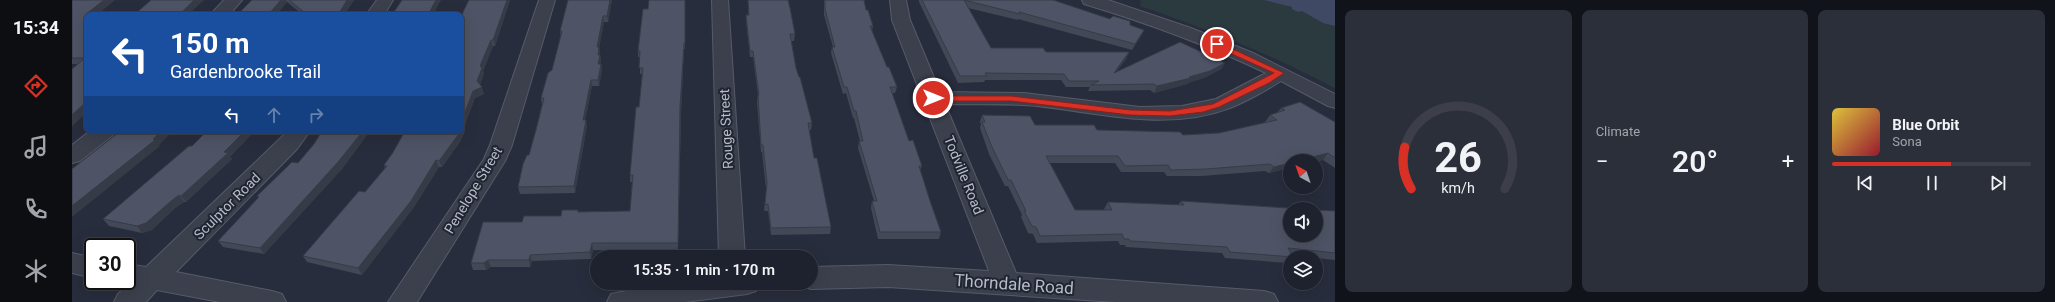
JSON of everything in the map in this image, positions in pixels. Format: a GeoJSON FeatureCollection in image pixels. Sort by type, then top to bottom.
{"type":"FeatureCollection","features":[{"type":"Feature","properties":{"kind":"street"},"geometry":{"type":"LineString","coordinates":[[222,12],[234,0]]}},
{"type":"Feature","properties":{"kind":"street"},"geometry":{"type":"LineString","coordinates":[[377,12],[385,0]]}},
{"type":"Feature","properties":{"kind":"street","name":"Penelope Street"},"geometry":{"type":"LineString","coordinates":[[402,302],[494,161],[501,145],[547,0]]}},
{"type":"Feature","properties":{"kind":"street","name":"Rouge Street"},"geometry":{"type":"LineString","coordinates":[[720,0],[732,250]]}},
{"type":"Feature","properties":{"kind":"street","name":"Todville Road"},"geometry":{"type":"LineString","coordinates":[[898,0],[901,20],[1007,282]]}},
{"type":"Feature","properties":{"kind":"street"},"geometry":{"type":"LineString","coordinates":[[1090,0],[1183,31],[1280,73],[1335,102]]}},
{"type":"Feature","properties":{"kind":"street"},"geometry":{"type":"LineString","coordinates":[[933,98],[1011,98],[1130,113],[1170,113],[1216,106],[1280,73]]}},
{"type":"Feature","properties":{"kind":"street"},"geometry":{"type":"LineString","coordinates":[[72,156],[100,134]]}},
{"type":"Feature","properties":{"kind":"street","name":"Sculptor Road"},"geometry":{"type":"LineString","coordinates":[[128,302],[140,277],[289,144],[297,134]]}},
{"type":"Feature","properties":{"kind":"street"},"geometry":{"type":"LineString","coordinates":[[72,263],[84,266]]}},
{"type":"Feature","properties":{"kind":"street","name":"Thorndale Road"},"geometry":{"type":"LineString","coordinates":[[818,278],[888,276],[1007,282],[1264,302]]}},
{"type":"Feature","properties":{"kind":"street"},"geometry":{"type":"LineString","coordinates":[[140,277],[272,302]]}},
{"type":"Feature","properties":{"kind":"street"},"geometry":{"type":"LineString","coordinates":[[621,302],[696,290]]}},
{"type":"Feature","properties":{"kind":"shaded area"},"geometry":{"type":"Polygon","coordinates":[[[1141,0],[1335,0],[1335,88],[1287,64],[1239,43],[1140,6],[1141,0]]]}},
{"type":"Feature","properties":{"kind":"water"},"geometry":{"type":"Polygon","coordinates":[[[1264,0],[1335,0],[1335,26],[1323,23],[1302,11],[1298,12],[1292,9],[1292,7],[1264,0]]]}},
{"type":"Feature","properties":{"kind":"building"},"geometry":{"type":"Polygon","coordinates":[[[72,0],[104,0],[89,12],[84,12],[84,58],[72,58],[72,0]]]}},
{"type":"Feature","properties":{"kind":"building"},"geometry":{"type":"Polygon","coordinates":[[[151,0],[194,0],[182,12],[137,12],[151,0]]]}},
{"type":"Feature","properties":{"kind":"building"},"geometry":{"type":"Polygon","coordinates":[[[252,0],[281,0],[271,12],[240,12],[252,0]]]}},
{"type":"Feature","properties":{"kind":"building"},"geometry":{"type":"Polygon","coordinates":[[[289,0],[347,0],[340,12],[304,12],[289,0]]]}},
{"type":"Feature","properties":{"kind":"building"},"geometry":{"type":"Polygon","coordinates":[[[402,0],[436,0],[430,12],[394,12],[402,0]]]}},
{"type":"Feature","properties":{"kind":"building"},"geometry":{"type":"Polygon","coordinates":[[[469,0],[507,0],[493,40],[491,40],[480,66],[482,68],[477,81],[482,87],[473,91],[464,115],[464,12],[469,0]]]}},
{"type":"Feature","properties":{"kind":"building"},"geometry":{"type":"Polygon","coordinates":[[[568,0],[610,0],[607,16],[603,16],[597,47],[599,47],[598,55],[600,55],[598,64],[601,64],[598,80],[591,80],[583,120],[586,120],[574,186],[518,187],[523,164],[527,155],[529,155],[536,130],[544,98],[541,98],[548,73],[552,70],[568,0]]]}},
{"type":"Feature","properties":{"kind":"building"},"geometry":{"type":"Polygon","coordinates":[[[649,0],[685,0],[685,43],[680,107],[678,243],[592,243],[590,252],[530,255],[529,260],[488,260],[484,263],[471,263],[483,222],[522,222],[524,216],[561,216],[562,210],[578,210],[578,212],[630,211],[633,175],[630,175],[636,107],[639,107],[643,68],[639,68],[640,51],[638,51],[643,9],[648,9],[649,0]]]}},
{"type":"Feature","properties":{"kind":"building"},"geometry":{"type":"Polygon","coordinates":[[[748,0],[788,0],[795,34],[790,34],[796,68],[800,77],[812,123],[808,123],[814,158],[817,158],[831,227],[771,228],[768,204],[765,205],[767,183],[763,145],[761,145],[759,95],[753,51],[750,51],[746,15],[749,15],[748,0]]]}},
{"type":"Feature","properties":{"kind":"building"},"geometry":{"type":"Polygon","coordinates":[[[825,0],[864,0],[866,10],[868,10],[873,26],[870,26],[897,87],[890,87],[909,141],[913,140],[922,166],[919,166],[941,232],[880,232],[872,201],[877,201],[859,141],[863,141],[856,111],[854,111],[847,87],[844,87],[832,47],[835,47],[825,9],[825,0]]]}},
{"type":"Feature","properties":{"kind":"building"},"geometry":{"type":"Polygon","coordinates":[[[922,0],[964,0],[991,48],[1043,48],[1046,52],[1129,52],[1114,73],[1180,42],[1225,63],[1210,71],[1189,77],[1191,78],[1157,86],[1154,84],[1091,85],[1099,81],[1069,81],[1064,74],[985,73],[987,76],[960,76],[922,0]]]}},
{"type":"Feature","properties":{"kind":"building"},"geometry":{"type":"Polygon","coordinates":[[[964,0],[1053,0],[1110,19],[1113,16],[1130,21],[1130,25],[1144,30],[1135,44],[1019,12],[1020,14],[964,0]]]}},
{"type":"Feature","properties":{"kind":"building"},"geometry":{"type":"Polygon","coordinates":[[[84,59],[84,104],[72,115],[72,69],[84,59]]]}},
{"type":"Feature","properties":{"kind":"building"},"geometry":{"type":"Polygon","coordinates":[[[1300,102],[1335,122],[1335,158],[1328,153],[1283,154],[1283,165],[1274,167],[1270,164],[1171,170],[1168,165],[1125,166],[1118,156],[1046,156],[1075,210],[1112,210],[1108,202],[1184,205],[1181,201],[1283,208],[1283,242],[1323,242],[1323,210],[1335,211],[1335,253],[1323,252],[1323,250],[1288,248],[1289,250],[1283,250],[1283,256],[1230,252],[1227,247],[1130,241],[1129,239],[1124,239],[1122,234],[1040,236],[1036,227],[1032,226],[1024,211],[1026,211],[1011,180],[1008,180],[982,122],[985,122],[982,115],[1030,116],[1035,125],[1094,125],[1097,130],[1180,132],[1183,135],[1219,133],[1277,120],[1270,115],[1285,110],[1281,108],[1300,102]]]}},
{"type":"Feature","properties":{"kind":"building"},"geometry":{"type":"Polygon","coordinates":[[[117,134],[159,134],[153,139],[155,140],[72,206],[72,169],[117,134]]]}},
{"type":"Feature","properties":{"kind":"building"},"geometry":{"type":"Polygon","coordinates":[[[204,134],[242,134],[224,152],[228,153],[181,196],[179,195],[146,223],[137,226],[103,219],[189,146],[192,146],[204,134]]]}},
{"type":"Feature","properties":{"kind":"building"},"geometry":{"type":"Polygon","coordinates":[[[320,134],[361,134],[338,162],[260,248],[218,241],[259,197],[257,196],[292,162],[298,163],[320,134]]]}},
{"type":"Feature","properties":{"kind":"building"},"geometry":{"type":"Polygon","coordinates":[[[403,134],[458,134],[439,161],[436,160],[411,201],[358,268],[303,256],[359,191],[365,192],[387,166],[384,165],[403,134]]]}},
{"type":"Feature","properties":{"kind":"route"},"geometry":{"type":"LineString","coordinates":[[933,98],[1011,98],[1037,100],[1130,113],[1170,113],[1216,106],[1266,82],[1280,73],[1217,44]]}}]}
